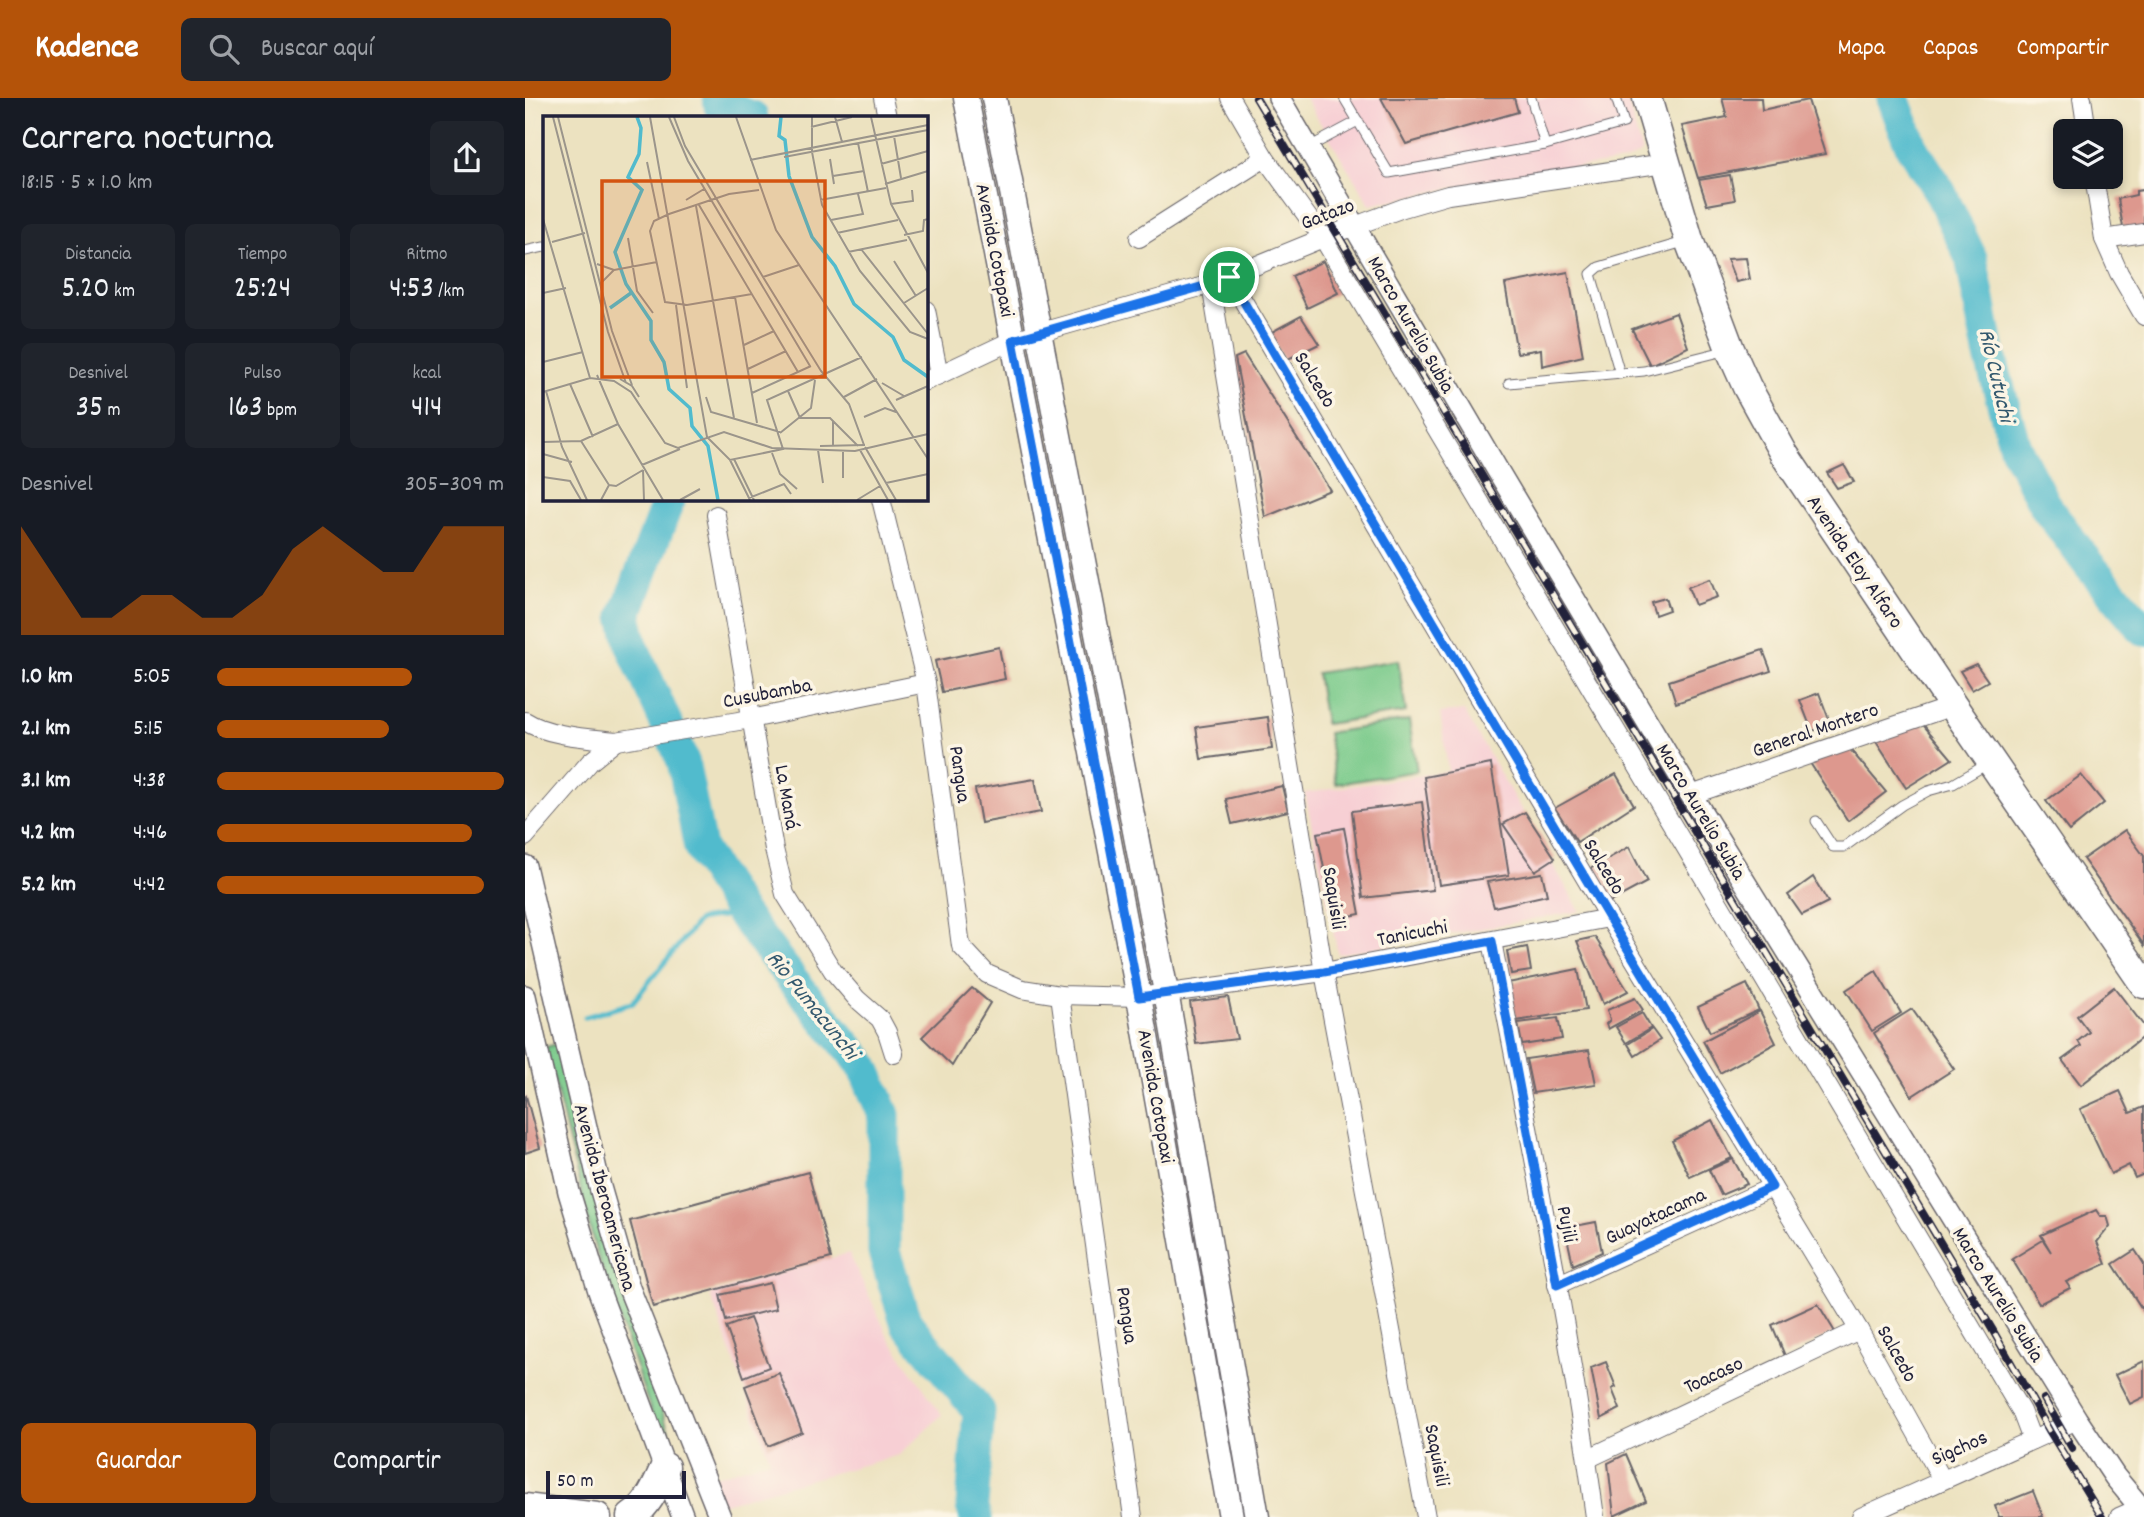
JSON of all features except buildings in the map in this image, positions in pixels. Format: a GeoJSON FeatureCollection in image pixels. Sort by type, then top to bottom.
{"type":"FeatureCollection","features":[{"type":"Feature","properties":{"kind":"main road","name":"Avenida Cotopaxi"},"geometry":{"type":"LineString","coordinates":[[966,98],[1139,997],[1231,1517]]}},
{"type":"Feature","properties":{"kind":"main road","name":"Avenida Cotopaxi"},"geometry":{"type":"LineString","coordinates":[[994,98],[1166,992],[1257,1517]]}},
{"type":"Feature","properties":{"kind":"main road","name":"Avenida Eloy Alfaro"},"geometry":{"type":"LineString","coordinates":[[1647,98],[1689,240],[1730,349],[1747,387],[1784,454],[2144,984]]}},
{"type":"Feature","properties":{"kind":"main road"},"geometry":{"type":"LineString","coordinates":[[1080,688],[1106,682]]}},
{"type":"Feature","properties":{"kind":"main road"},"geometry":{"type":"LineString","coordinates":[[631,1517],[650,1497],[665,1467]]}},
{"type":"Feature","properties":{"kind":"main road"},"geometry":{"type":"LineString","coordinates":[[525,1508],[597,1517]]}},
{"type":"Feature","properties":{"kind":"street"},"geometry":{"type":"LineString","coordinates":[[883,98],[887,116]]}},
{"type":"Feature","properties":{"kind":"street","name":"Marco Aurelio Subia"},"geometry":{"type":"LineString","coordinates":[[1230,98],[1265,158],[1323,238],[2021,1411],[2032,1440]]}},
{"type":"Feature","properties":{"kind":"street","name":"Marco Aurelio Subia"},"geometry":{"type":"LineString","coordinates":[[1279,98],[1691,795],[2077,1420],[2115,1477],[2143,1509]]}},
{"type":"Feature","properties":{"kind":"street"},"geometry":{"type":"LineString","coordinates":[[2082,98],[2085,119]]}},
{"type":"Feature","properties":{"kind":"street"},"geometry":{"type":"LineString","coordinates":[[1139,239],[1265,158]]}},
{"type":"Feature","properties":{"kind":"street","name":"Gatazo"},"geometry":{"type":"LineString","coordinates":[[1013,340],[1211,284],[1354,226],[1448,195],[1665,163]]}},
{"type":"Feature","properties":{"kind":"street"},"geometry":{"type":"LineString","coordinates":[[2096,189],[2104,239],[2119,273],[2144,316]]}},
{"type":"Feature","properties":{"kind":"street"},"geometry":{"type":"LineString","coordinates":[[2104,239],[2144,233]]}},
{"type":"Feature","properties":{"kind":"street","name":"Salcedo"},"geometry":{"type":"LineString","coordinates":[[1229,277],[1609,918],[1859,1330],[1942,1479]]}},
{"type":"Feature","properties":{"kind":"street","name":"Saquisili"},"geometry":{"type":"LineString","coordinates":[[1211,284],[1324,972],[1426,1517]]}},
{"type":"Feature","properties":{"kind":"street"},"geometry":{"type":"LineString","coordinates":[[927,321],[932,378],[1013,340]]}},
{"type":"Feature","properties":{"kind":"street","name":"Pangua"},"geometry":{"type":"LineString","coordinates":[[881,500],[926,683],[961,946],[987,974],[1022,989],[1060,995],[1139,997]]}},
{"type":"Feature","properties":{"kind":"street","name":"La Maná"},"geometry":{"type":"LineString","coordinates":[[716,515],[743,720],[785,894],[833,971],[857,999],[880,1018],[894,1054]]}},
{"type":"Feature","properties":{"kind":"street","name":"Cusubamba"},"geometry":{"type":"LineString","coordinates":[[525,722],[569,736],[623,741],[926,683]]}},
{"type":"Feature","properties":{"kind":"street","name":"General Montero"},"geometry":{"type":"LineString","coordinates":[[1691,795],[1953,706]]}},
{"type":"Feature","properties":{"kind":"street","name":"Cusubamba"},"geometry":{"type":"LineString","coordinates":[[525,837],[590,762],[623,741]]}},
{"type":"Feature","properties":{"kind":"street","name":"Avenida Iberoamericana"},"geometry":{"type":"LineString","coordinates":[[525,866],[600,1186],[629,1289],[720,1517]]}},
{"type":"Feature","properties":{"kind":"street","name":"Tanicuchi"},"geometry":{"type":"LineString","coordinates":[[1139,997],[1324,972],[1609,918]]}},
{"type":"Feature","properties":{"kind":"street","name":"Pujili"},"geometry":{"type":"LineString","coordinates":[[1492,941],[1557,1285],[1595,1517]]}},
{"type":"Feature","properties":{"kind":"street","name":"Pangua"},"geometry":{"type":"LineString","coordinates":[[1060,995],[1133,1517]]}},
{"type":"Feature","properties":{"kind":"street"},"geometry":{"type":"LineString","coordinates":[[527,1004],[557,1004]]}},
{"type":"Feature","properties":{"kind":"street","name":"Avenida Iberoamericana"},"geometry":{"type":"LineString","coordinates":[[527,1004],[569,1192],[599,1291],[683,1517]]}},
{"type":"Feature","properties":{"kind":"street","name":"Guayatacama"},"geometry":{"type":"LineString","coordinates":[[1557,1285],[1772,1187]]}},
{"type":"Feature","properties":{"kind":"street","name":"Toacaso"},"geometry":{"type":"LineString","coordinates":[[1587,1459],[1859,1330]]}},
{"type":"Feature","properties":{"kind":"street","name":"Sigchos"},"geometry":{"type":"LineString","coordinates":[[1861,1517],[2077,1420]]}},
{"type":"Feature","properties":{"kind":"street"},"geometry":{"type":"LineString","coordinates":[[2119,1517],[2143,1509]]}},
{"type":"Feature","properties":{"kind":"lane"},"geometry":{"type":"LineString","coordinates":[[1344,98],[1389,173],[1545,145],[1624,123],[1616,98]]}},
{"type":"Feature","properties":{"kind":"lane"},"geometry":{"type":"LineString","coordinates":[[1531,98],[1545,145]]}},
{"type":"Feature","properties":{"kind":"lane"},"geometry":{"type":"LineString","coordinates":[[1308,148],[1357,121]]}},
{"type":"Feature","properties":{"kind":"lane"},"geometry":{"type":"LineString","coordinates":[[1620,374],[1591,274],[1598,267],[1689,240]]}},
{"type":"Feature","properties":{"kind":"lane"},"geometry":{"type":"LineString","coordinates":[[525,251],[543,247]]}},
{"type":"Feature","properties":{"kind":"lane"},"geometry":{"type":"LineString","coordinates":[[1509,383],[1644,371],[1730,349]]}},
{"type":"Feature","properties":{"kind":"lane"},"geometry":{"type":"LineString","coordinates":[[1816,821],[1833,847],[1843,847],[1928,790],[1953,784],[1991,762]]}},
{"type":"Feature","properties":{"kind":"shaded area"},"geometry":{"type":"Polygon","coordinates":[[[1305,98],[1627,98],[1642,153],[1625,161],[1508,176],[1370,205],[1305,98]]]}},
{"type":"Feature","properties":{"kind":"shaded area"},"geometry":{"type":"Polygon","coordinates":[[[1464,711],[1580,911],[1338,954],[1305,793],[1448,771],[1440,713],[1464,711]]]}},
{"type":"Feature","properties":{"kind":"shaded area"},"geometry":{"type":"Polygon","coordinates":[[[849,1253],[889,1338],[942,1415],[899,1455],[720,1504],[709,1478],[770,1460],[710,1294],[849,1253]]]}},
{"type":"Feature","properties":{"kind":"green space"},"geometry":{"type":"Polygon","coordinates":[[[1398,660],[1406,712],[1325,724],[1317,673],[1398,660]]]}},
{"type":"Feature","properties":{"kind":"green space"},"geometry":{"type":"Polygon","coordinates":[[[1409,720],[1417,771],[1336,784],[1328,733],[1409,720]]]}},
{"type":"Feature","properties":{"kind":"green space"},"geometry":{"type":"Polygon","coordinates":[[[557,1044],[607,1245],[673,1444],[663,1446],[595,1248],[546,1047],[557,1044]]]}},
{"type":"Feature","properties":{"kind":"waterway","name":"Rio Pumacunchi"},"geometry":{"type":"LineString","coordinates":[[719,98],[720,106],[749,116]]}},
{"type":"Feature","properties":{"kind":"waterway","name":"Río Cutuchi"},"geometry":{"type":"LineString","coordinates":[[1893,98],[1911,146],[1940,192],[1971,258],[1989,352],[2015,447],[2044,504],[2089,565],[2144,630]]}},
{"type":"Feature","properties":{"kind":"waterway","name":"Rio Pumacunchi"},"geometry":{"type":"LineString","coordinates":[[669,500],[625,616],[632,646],[683,761],[700,848],[741,913],[863,1065],[884,1115],[884,1252],[907,1324],[979,1411],[972,1506],[976,1517]]}},
{"type":"Feature","properties":{"kind":"waterway"},"geometry":{"type":"LineString","coordinates":[[585,1017],[632,1003],[699,920],[741,913]]}},
{"type":"Feature","properties":{"kind":"railway"},"geometry":{"type":"LineString","coordinates":[[1256,98],[2102,1517]]}},
{"type":"Feature","properties":{"kind":"railway"},"geometry":{"type":"LineString","coordinates":[[2044,1399],[2072,1448]]}},
{"type":"Feature","properties":{"kind":"route"},"geometry":{"type":"LineString","coordinates":[[1229,277],[1609,918],[1772,1187],[1557,1285],[1492,941],[1324,972],[1139,997],[1013,340],[1229,277]]}}]}
